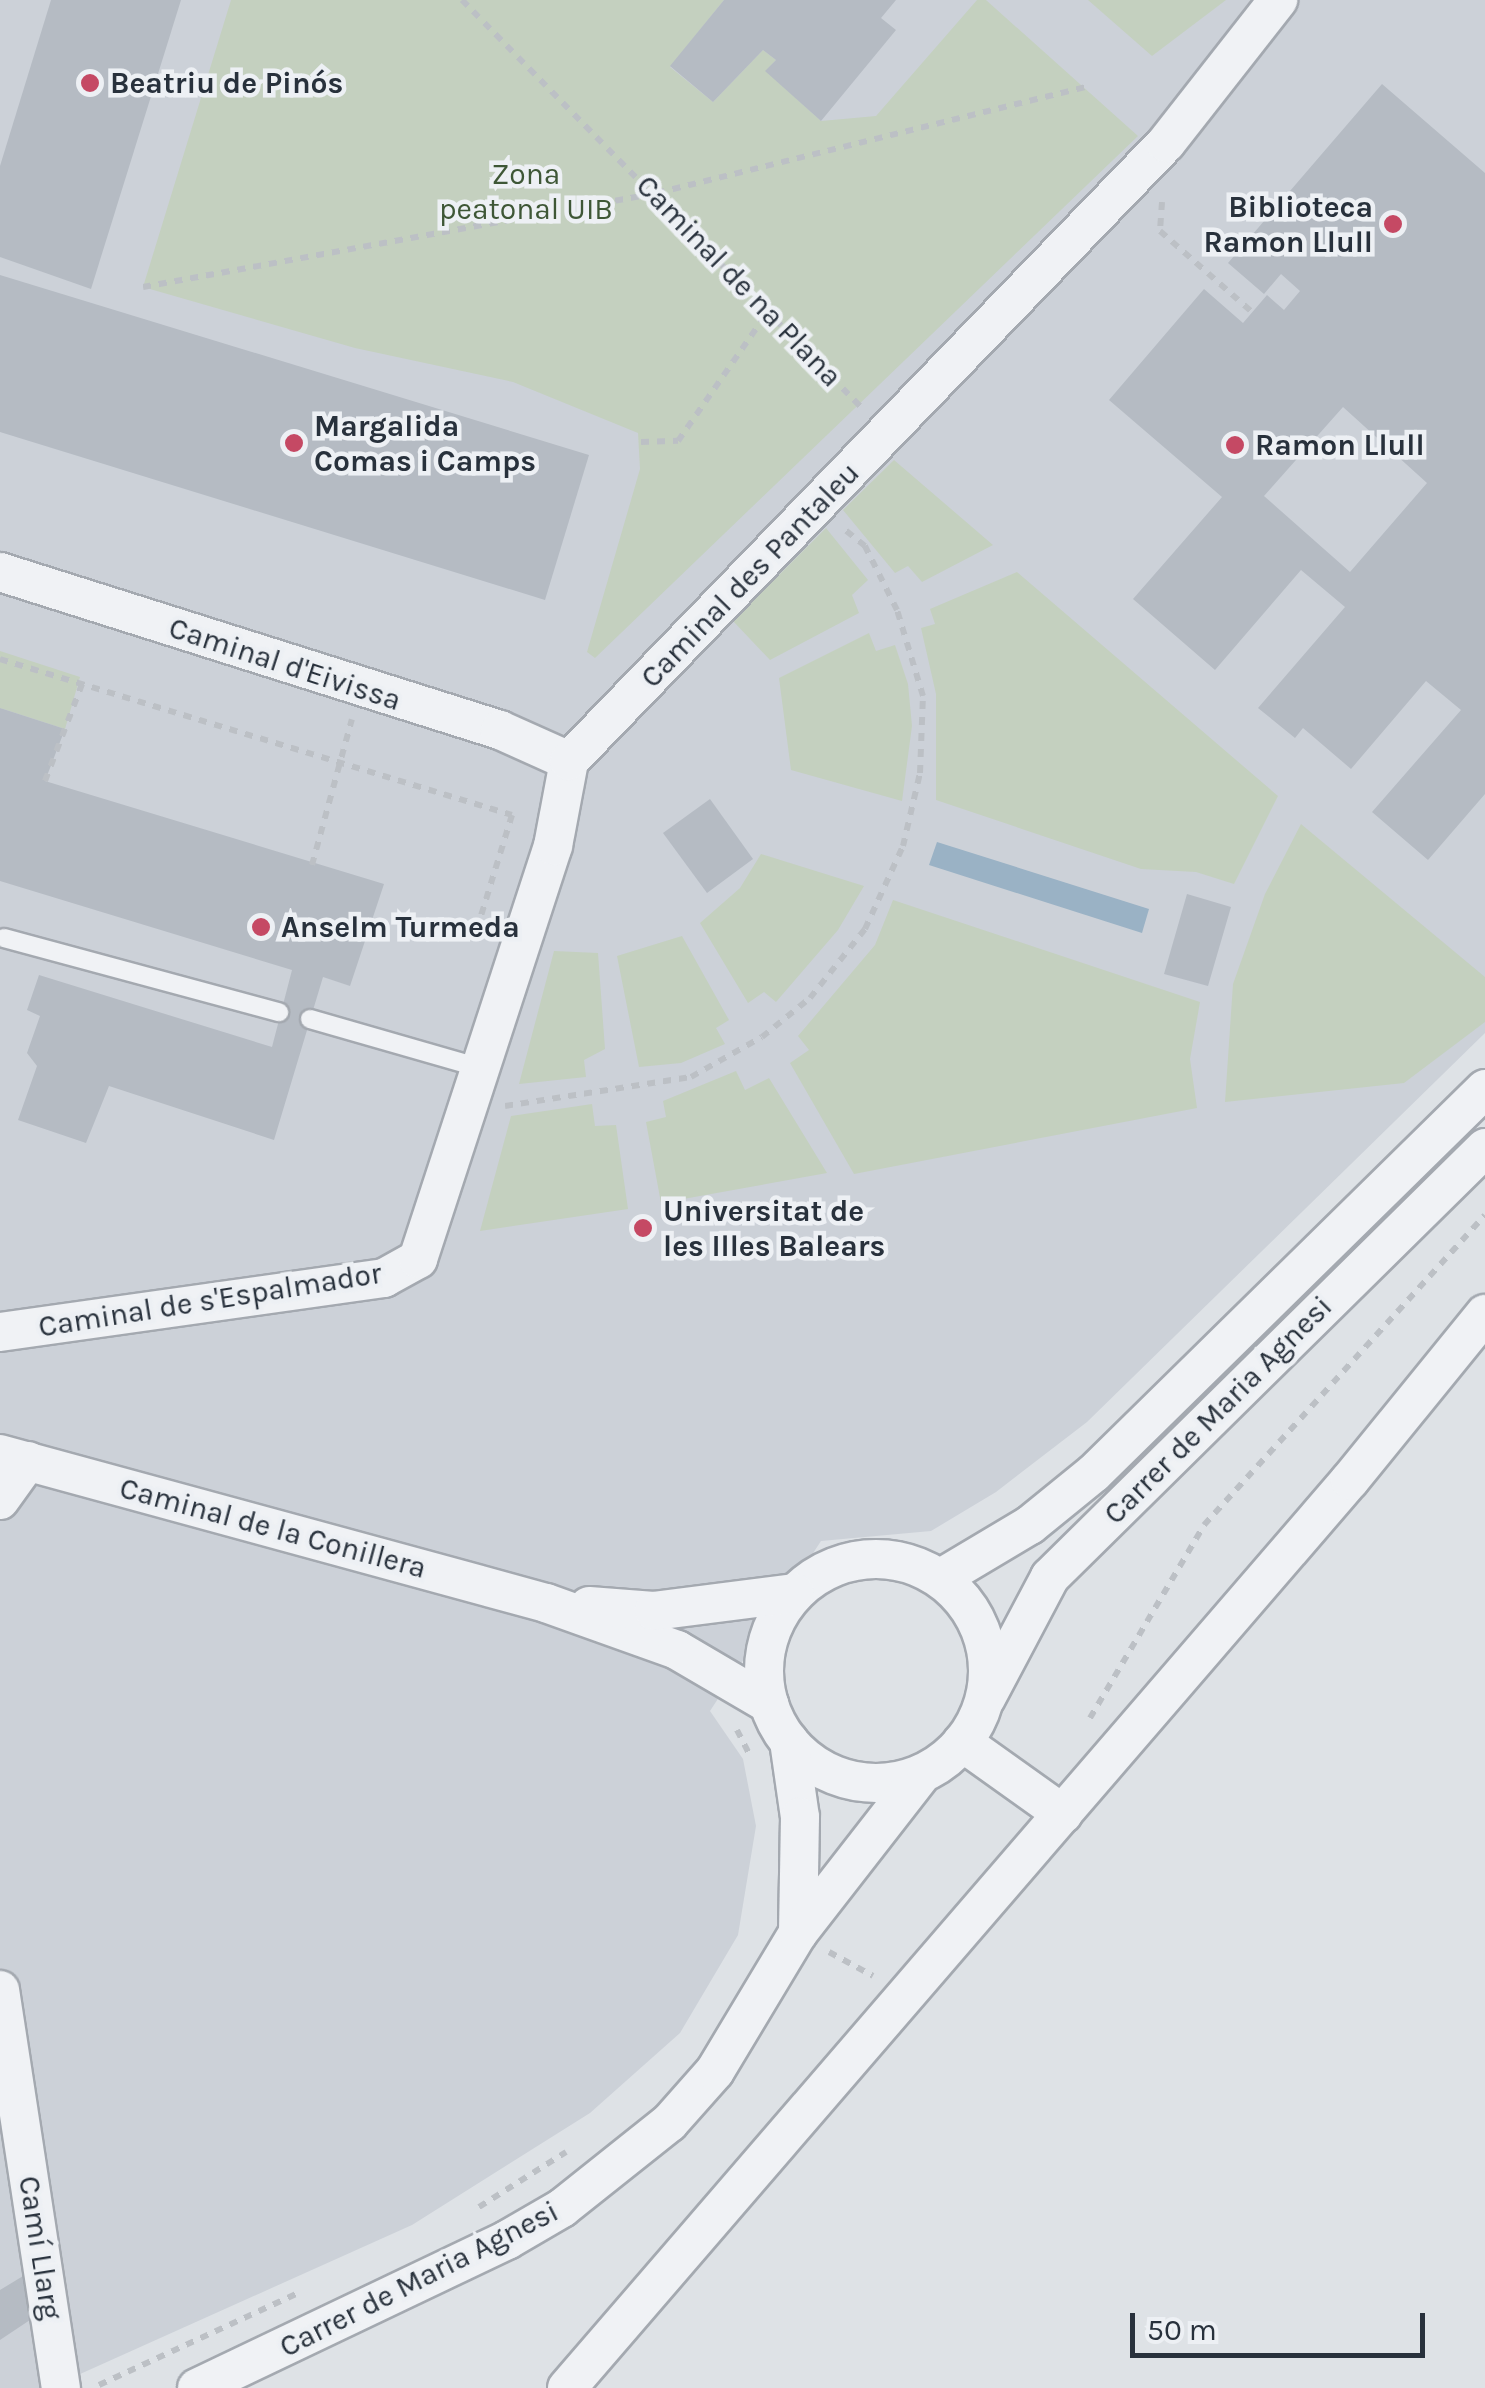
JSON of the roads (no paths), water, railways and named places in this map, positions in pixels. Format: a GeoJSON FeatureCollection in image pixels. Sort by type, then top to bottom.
{"type":"FeatureCollection","features":[{"type":"Feature","properties":{"kind":"street","name":"Caminal des Pantaleu"},"geometry":{"type":"LineString","coordinates":[[568,761],[1166,144],[1278,0]]}},
{"type":"Feature","properties":{"kind":"street","name":"Caminal d'Eivissa"},"geometry":{"type":"LineString","coordinates":[[0,572],[359,689],[500,730],[568,761]]}},
{"type":"Feature","properties":{"kind":"street"},"geometry":{"type":"LineString","coordinates":[[482,1068],[553,846],[568,761]]}},
{"type":"Feature","properties":{"kind":"street","name":"Caminal de s'Espalmador"},"geometry":{"type":"LineString","coordinates":[[0,1332],[384,1278],[418,1259],[482,1068]]}},
{"type":"Feature","properties":{"kind":"street","name":"Carrer de Maria Agnesi"},"geometry":{"type":"LineString","coordinates":[[940,1578],[1030,1525],[1094,1473],[1485,1089]]}},
{"type":"Feature","properties":{"kind":"street","name":"Carrer de Maria Agnesi"},"geometry":{"type":"LineString","coordinates":[[986,1698],[1050,1577],[1485,1148]]}},
{"type":"Feature","properties":{"kind":"street"},"geometry":{"type":"LineString","coordinates":[[566,2388],[1063,1814],[1474,1328]]}},
{"type":"Feature","properties":{"kind":"street"},"geometry":{"type":"LineString","coordinates":[[0,1500],[14,1458]]}},
{"type":"Feature","properties":{"kind":"street","name":"Caminal de la Conillera"},"geometry":{"type":"LineString","coordinates":[[14,1458],[546,1603]]}},
{"type":"Feature","properties":{"kind":"street"},"geometry":{"type":"LineString","coordinates":[[546,1603],[654,1611],[795,1593],[835,1567],[881,1558],[940,1578],[965,1601],[982,1631],[989,1664],[986,1698],[962,1742],[922,1774],[886,1784],[849,1780],[816,1766],[788,1742]]}},
{"type":"Feature","properties":{"kind":"street"},"geometry":{"type":"LineString","coordinates":[[795,1593],[767,1645],[769,1704],[788,1742],[800,1816],[798,1933]]}},
{"type":"Feature","properties":{"kind":"street"},"geometry":{"type":"LineString","coordinates":[[546,1603],[677,1650],[769,1704]]}},
{"type":"Feature","properties":{"kind":"street"},"geometry":{"type":"LineString","coordinates":[[962,1742],[1063,1814]]}},
{"type":"Feature","properties":{"kind":"street","name":"Carrer de Maria Agnesi"},"geometry":{"type":"LineString","coordinates":[[197,2388],[378,2306],[562,2208],[669,2123],[715,2071],[798,1933],[922,1774]]}},
{"type":"Feature","properties":{"kind":"street","name":"Camí Llarg"},"geometry":{"type":"LineString","coordinates":[[0,1990],[61,2388]]}},
{"type":"Feature","properties":{"kind":"lane"},"geometry":{"type":"LineString","coordinates":[[4,938],[279,1012]]}},
{"type":"Feature","properties":{"kind":"lane"},"geometry":{"type":"LineString","coordinates":[[310,1019],[482,1068]]}},
{"type":"Feature","properties":{"kind":"water"},"geometry":{"type":"Polygon","coordinates":[[[937,842],[1149,909],[1142,933],[929,865],[937,842]]]}},
{"type":"Feature","properties":{"kind":"place","name":"Beatriu de Pinós"},"geometry":{"type":"Point","coordinates":[90,83]}},
{"type":"Feature","properties":{"kind":"place","name":"Biblioteca Ramon Llull"},"geometry":{"type":"Point","coordinates":[1393,224]}},
{"type":"Feature","properties":{"kind":"place","name":"Margalida Comas i Camps"},"geometry":{"type":"Point","coordinates":[294,443]}},
{"type":"Feature","properties":{"kind":"place","name":"Ramon Llull"},"geometry":{"type":"Point","coordinates":[1235,445]}},
{"type":"Feature","properties":{"kind":"place","name":"Anselm Turmeda"},"geometry":{"type":"Point","coordinates":[261,927]}},
{"type":"Feature","properties":{"kind":"place","name":"Universitat de les Illes Balears"},"geometry":{"type":"Point","coordinates":[643,1228]}},
{"type":"Feature","properties":{"kind":"park label","name":"Zona peatonal UIB"},"geometry":{"type":"Point","coordinates":[526,191]}}]}
